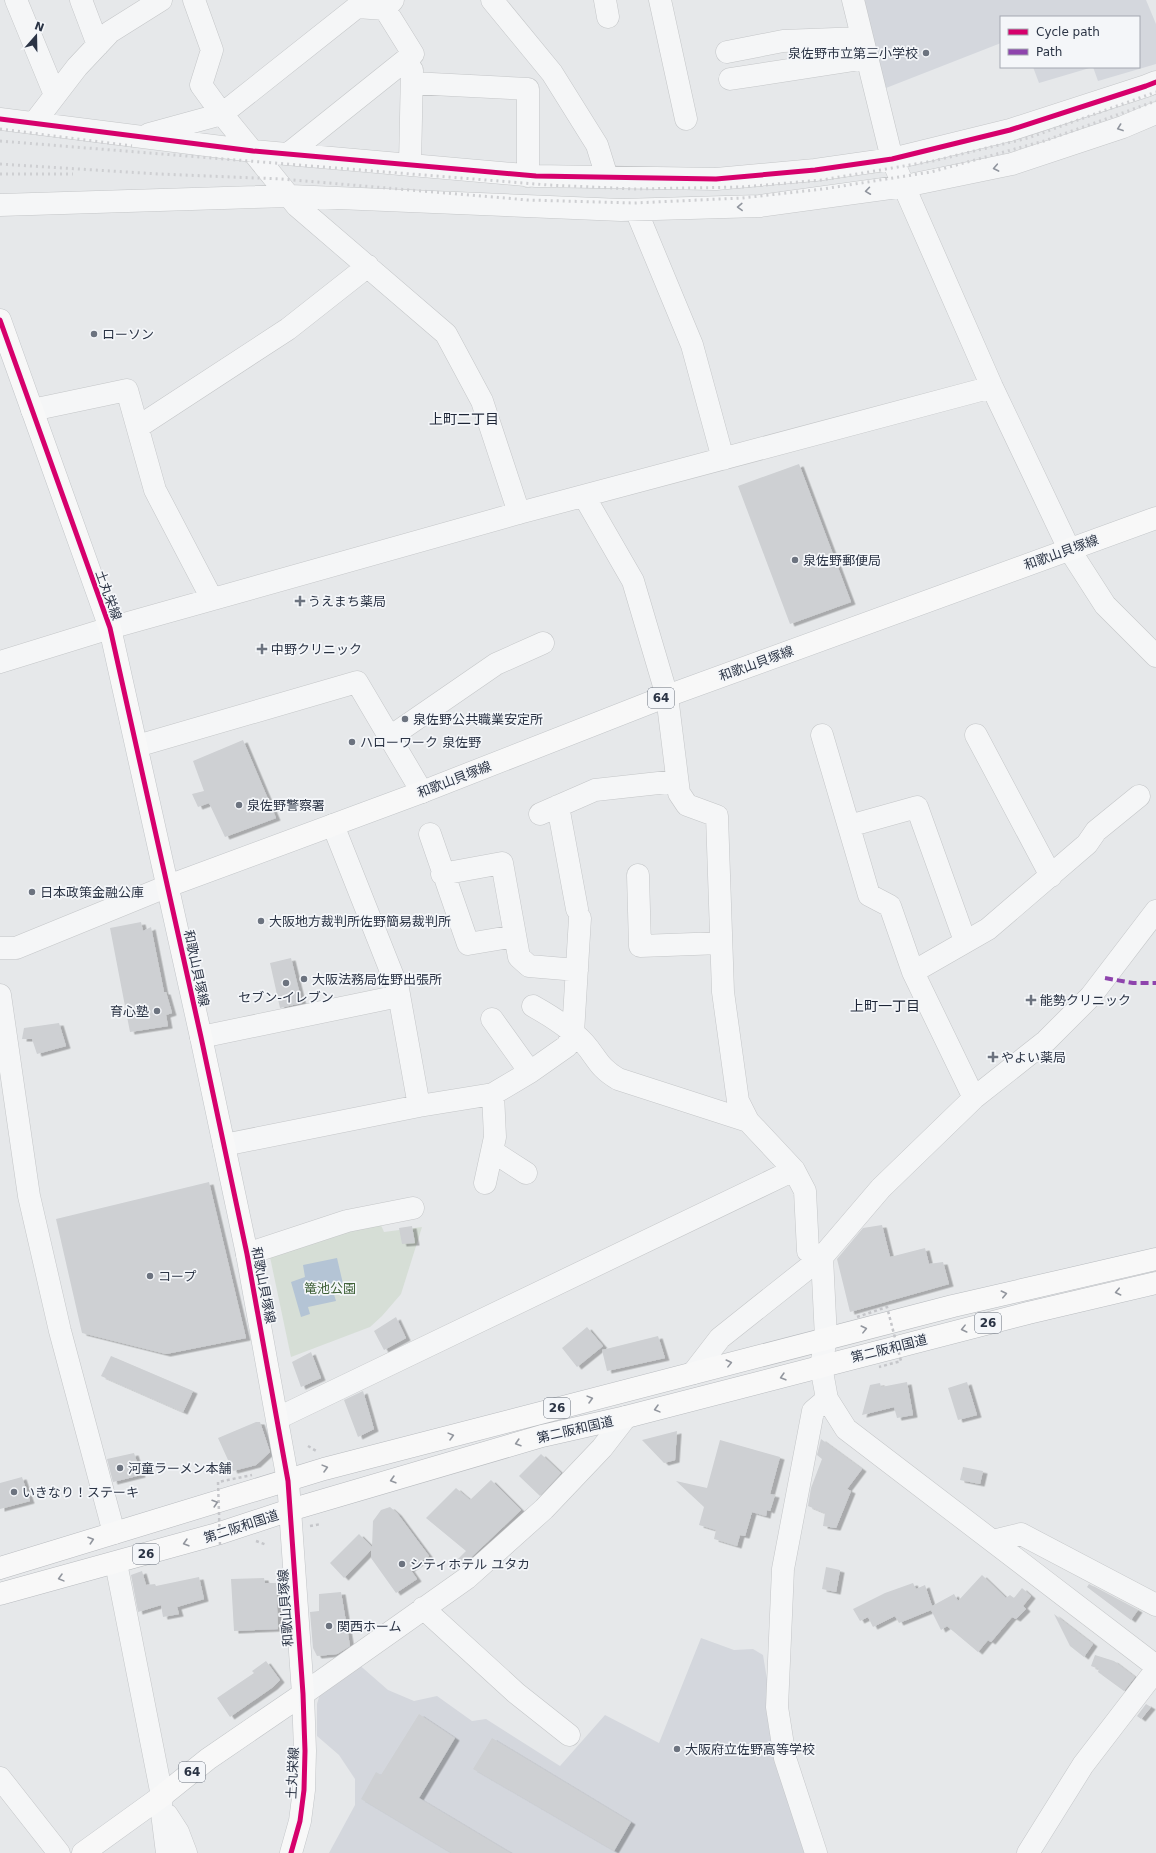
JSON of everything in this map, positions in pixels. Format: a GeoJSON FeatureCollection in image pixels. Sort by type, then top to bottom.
{"type":"FeatureCollection","features":[{"type":"Feature","properties":{"kind":"main road","name":"土丸栄線"},"geometry":{"type":"LineString","coordinates":[[0,320],[110,628],[168,886]]}},
{"type":"Feature","properties":{"kind":"main road","name":"和歌山貝塚線"},"geometry":{"type":"LineString","coordinates":[[303,1694],[288,1481],[278,1418],[247,1254],[168,886],[422,792],[667,696],[1156,518]]}},
{"type":"Feature","properties":{"kind":"main road","name":"第二阪和国道"},"geometry":{"type":"LineString","coordinates":[[0,1568],[324,1469],[826,1338],[1156,1258]]}},
{"type":"Feature","properties":{"kind":"main road","name":"第二阪和国道"},"geometry":{"type":"LineString","coordinates":[[0,1594],[217,1534],[290,1510],[465,1460],[542,1436],[626,1417],[782,1378],[821,1366],[1028,1313],[1156,1283]]}},
{"type":"Feature","properties":{"kind":"main road","name":"土丸栄線"},"geometry":{"type":"LineString","coordinates":[[291,1853],[300,1821],[304,1790],[305,1751],[303,1694]]}},
{"type":"Feature","properties":{"kind":"main road","name":"64"},"geometry":{"type":"LineString","coordinates":[[83,1853],[161,1801],[208,1759],[303,1694]]}},
{"type":"Feature","properties":{"kind":"street"},"geometry":{"type":"LineString","coordinates":[[16,0],[56,95]]}},
{"type":"Feature","properties":{"kind":"street"},"geometry":{"type":"LineString","coordinates":[[81,0],[98,45]]}},
{"type":"Feature","properties":{"kind":"street"},"geometry":{"type":"LineString","coordinates":[[34,123],[77,67],[110,32],[160,0]]}},
{"type":"Feature","properties":{"kind":"street"},"geometry":{"type":"LineString","coordinates":[[194,0],[212,50],[201,85],[222,114],[297,206],[446,334],[482,401],[519,513]]}},
{"type":"Feature","properties":{"kind":"street"},"geometry":{"type":"LineString","coordinates":[[492,0],[552,73],[597,145],[607,177]]}},
{"type":"Feature","properties":{"kind":"street"},"geometry":{"type":"LineString","coordinates":[[660,0],[686,119]]}},
{"type":"Feature","properties":{"kind":"street"},"geometry":{"type":"LineString","coordinates":[[853,0],[892,159],[992,387],[1069,549],[1105,606],[1156,656]]}},
{"type":"Feature","properties":{"kind":"street"},"geometry":{"type":"LineString","coordinates":[[140,136],[222,114],[354,4],[389,4],[412,54],[410,165]]}},
{"type":"Feature","properties":{"kind":"street"},"geometry":{"type":"LineString","coordinates":[[733,47],[782,36],[864,48]]}},
{"type":"Feature","properties":{"kind":"street"},"geometry":{"type":"LineString","coordinates":[[730,79],[864,48]]}},
{"type":"Feature","properties":{"kind":"street"},"geometry":{"type":"LineString","coordinates":[[288,154],[412,54]]}},
{"type":"Feature","properties":{"kind":"street"},"geometry":{"type":"LineString","coordinates":[[412,83],[528,89],[552,73]]}},
{"type":"Feature","properties":{"kind":"street"},"geometry":{"type":"LineString","coordinates":[[0,119],[252,151],[528,176],[716,178],[815,170],[892,159],[1010,130],[1139,89],[1156,82]]}},
{"type":"Feature","properties":{"kind":"street"},"geometry":{"type":"LineString","coordinates":[[528,89],[528,176]]}},
{"type":"Feature","properties":{"kind":"street"},"geometry":{"type":"LineString","coordinates":[[0,205],[290,196],[636,210],[760,206],[905,186],[1012,164],[1123,127],[1156,113]]}},
{"type":"Feature","properties":{"kind":"street"},"geometry":{"type":"LineString","coordinates":[[636,210],[692,345],[723,458]]}},
{"type":"Feature","properties":{"kind":"street"},"geometry":{"type":"LineString","coordinates":[[138,427],[288,329],[368,266]]}},
{"type":"Feature","properties":{"kind":"street"},"geometry":{"type":"LineString","coordinates":[[0,662],[110,628],[519,513],[992,387]]}},
{"type":"Feature","properties":{"kind":"street"},"geometry":{"type":"LineString","coordinates":[[32,410],[127,390],[156,490],[212,599]]}},
{"type":"Feature","properties":{"kind":"street"},"geometry":{"type":"LineString","coordinates":[[584,496],[633,581],[667,696],[679,793],[687,805],[717,816],[723,992],[738,1102],[748,1121],[794,1170],[805,1191],[808,1251],[822,1257]]}},
{"type":"Feature","properties":{"kind":"street"},"geometry":{"type":"LineString","coordinates":[[390,737],[496,664],[543,643]]}},
{"type":"Feature","properties":{"kind":"street"},"geometry":{"type":"LineString","coordinates":[[137,746],[357,682],[422,792]]}},
{"type":"Feature","properties":{"kind":"street"},"geometry":{"type":"LineString","coordinates":[[822,735],[869,895],[890,906],[913,972],[974,1098]]}},
{"type":"Feature","properties":{"kind":"street"},"geometry":{"type":"LineString","coordinates":[[976,735],[1051,876]]}},
{"type":"Feature","properties":{"kind":"street"},"geometry":{"type":"LineString","coordinates":[[224,1145],[419,1106],[493,1094],[530,1072],[567,1046],[573,1033],[577,970],[578,914],[549,810],[595,790],[677,781]]}},
{"type":"Feature","properties":{"kind":"street"},"geometry":{"type":"LineString","coordinates":[[913,972],[988,929],[1087,844],[1096,831],[1139,796]]}},
{"type":"Feature","properties":{"kind":"street"},"geometry":{"type":"LineString","coordinates":[[849,826],[917,807],[965,942]]}},
{"type":"Feature","properties":{"kind":"street"},"geometry":{"type":"LineString","coordinates":[[332,826],[398,989],[419,1106]]}},
{"type":"Feature","properties":{"kind":"street"},"geometry":{"type":"LineString","coordinates":[[430,834],[442,874],[468,944],[515,936]]}},
{"type":"Feature","properties":{"kind":"street"},"geometry":{"type":"LineString","coordinates":[[442,874],[502,862],[519,957],[529,966],[577,970]]}},
{"type":"Feature","properties":{"kind":"street"},"geometry":{"type":"LineString","coordinates":[[638,875],[640,946],[721,943]]}},
{"type":"Feature","properties":{"kind":"street"},"geometry":{"type":"LineString","coordinates":[[0,948],[16,948],[168,886]]}},
{"type":"Feature","properties":{"kind":"street"},"geometry":{"type":"LineString","coordinates":[[693,1373],[720,1338],[822,1257],[880,1188],[974,1098],[1046,1040],[1091,996],[1156,911]]}},
{"type":"Feature","properties":{"kind":"street"},"geometry":{"type":"LineString","coordinates":[[0,995],[29,1196],[60,1331],[114,1533]]}},
{"type":"Feature","properties":{"kind":"street"},"geometry":{"type":"LineString","coordinates":[[201,1037],[399,996]]}},
{"type":"Feature","properties":{"kind":"street"},"geometry":{"type":"LineString","coordinates":[[533,1006],[553,1017],[573,1033],[584,1044],[605,1071],[618,1078],[748,1121]]}},
{"type":"Feature","properties":{"kind":"street"},"geometry":{"type":"LineString","coordinates":[[492,1019],[530,1072]]}},
{"type":"Feature","properties":{"kind":"street"},"geometry":{"type":"LineString","coordinates":[[485,1183],[495,1138],[493,1094]]}},
{"type":"Feature","properties":{"kind":"street"},"geometry":{"type":"LineString","coordinates":[[492,1151],[526,1172]]}},
{"type":"Feature","properties":{"kind":"street"},"geometry":{"type":"LineString","coordinates":[[278,1418],[794,1170]]}},
{"type":"Feature","properties":{"kind":"street"},"geometry":{"type":"LineString","coordinates":[[247,1254],[347,1221],[413,1208]]}},
{"type":"Feature","properties":{"kind":"street"},"geometry":{"type":"LineString","coordinates":[[822,1257],[826,1338],[821,1366],[827,1399],[846,1429],[1156,1666]]}},
{"type":"Feature","properties":{"kind":"street"},"geometry":{"type":"LineString","coordinates":[[816,1853],[785,1758],[777,1706],[783,1569],[812,1411],[827,1399]]}},
{"type":"Feature","properties":{"kind":"street"},"geometry":{"type":"LineString","coordinates":[[303,1694],[423,1608],[468,1578],[544,1509],[602,1448],[626,1417]]}},
{"type":"Feature","properties":{"kind":"street"},"geometry":{"type":"LineString","coordinates":[[994,1541],[1021,1534],[1156,1606]]}},
{"type":"Feature","properties":{"kind":"street"},"geometry":{"type":"LineString","coordinates":[[116,1563],[161,1801],[167,1853]]}},
{"type":"Feature","properties":{"kind":"street"},"geometry":{"type":"LineString","coordinates":[[423,1608],[516,1693],[569,1735]]}},
{"type":"Feature","properties":{"kind":"street"},"geometry":{"type":"LineString","coordinates":[[1028,1853],[1083,1765],[1156,1670]]}},
{"type":"Feature","properties":{"kind":"street"},"geometry":{"type":"LineString","coordinates":[[0,1778],[59,1853]]}},
{"type":"Feature","properties":{"kind":"street"},"geometry":{"type":"LineString","coordinates":[[161,1801],[178,1832],[186,1853]]}},
{"type":"Feature","properties":{"kind":"path"},"geometry":{"type":"LineString","coordinates":[[857,1317],[887,1307],[901,1361],[879,1367]]}},
{"type":"Feature","properties":{"kind":"path"},"geometry":{"type":"LineString","coordinates":[[308,1446],[321,1454]]}},
{"type":"Feature","properties":{"kind":"path"},"geometry":{"type":"LineString","coordinates":[[220,1545],[218,1482],[252,1475]]}},
{"type":"Feature","properties":{"kind":"path"},"geometry":{"type":"LineString","coordinates":[[251,1539],[267,1545]]}},
{"type":"Feature","properties":{"kind":"shaded area","name":"泉佐野市立第三小学校"},"geometry":{"type":"Polygon","coordinates":[[[863,0],[1146,0],[1156,24],[1156,64],[1098,81],[1093,68],[1140,68],[1140,16],[1000,16],[1000,43],[886,88],[863,0]]]}},
{"type":"Feature","properties":{"kind":"shaded area"},"geometry":{"type":"Polygon","coordinates":[[[1033,68],[1090,68],[1039,83],[1033,68]]]}},
{"type":"Feature","properties":{"kind":"shaded area","name":"大阪府立佐野高等学校"},"geometry":{"type":"Polygon","coordinates":[[[701,1638],[734,1650],[753,1649],[763,1655],[780,1758],[812,1853],[329,1853],[355,1805],[355,1779],[339,1755],[317,1736],[317,1704],[321,1690],[356,1662],[388,1690],[414,1701],[437,1696],[472,1721],[486,1719],[560,1766],[605,1715],[659,1743],[701,1638]]]}},
{"type":"Feature","properties":{"kind":"green space","name":"篭池公園"},"geometry":{"type":"Polygon","coordinates":[[[380,1223],[384,1232],[422,1227],[401,1294],[382,1316],[370,1327],[291,1357],[270,1257],[321,1239],[380,1223]]]}},
{"type":"Feature","properties":{"kind":"water"},"geometry":{"type":"Polygon","coordinates":[[[337,1258],[344,1288],[333,1291],[336,1301],[308,1307],[310,1314],[301,1317],[291,1282],[305,1277],[303,1265],[337,1258]]]}},
{"type":"Feature","properties":{"kind":"building"},"geometry":{"type":"Polygon","coordinates":[[[799,464],[851,602],[790,624],[738,486],[799,464]]]}},
{"type":"Feature","properties":{"kind":"building"},"geometry":{"type":"Polygon","coordinates":[[[243,740],[276,818],[225,837],[209,803],[198,807],[192,794],[204,791],[193,761],[243,740]]]}},
{"type":"Feature","properties":{"kind":"building"},"geometry":{"type":"Polygon","coordinates":[[[141,922],[143,931],[151,927],[164,992],[166,992],[172,1013],[166,1015],[168,1026],[130,1032],[110,928],[141,922]]]}},
{"type":"Feature","properties":{"kind":"building","name":"セブン-イレブン"},"geometry":{"type":"Polygon","coordinates":[[[291,958],[302,1003],[280,1008],[270,963],[291,958]]]}},
{"type":"Feature","properties":{"kind":"building"},"geometry":{"type":"Polygon","coordinates":[[[59,1023],[66,1046],[37,1054],[32,1039],[22,1039],[24,1028],[59,1023]]]}},
{"type":"Feature","properties":{"kind":"building","name":"コープ"},"geometry":{"type":"Polygon","coordinates":[[[209,1182],[246,1338],[166,1354],[82,1333],[56,1219],[209,1182]]]}},
{"type":"Feature","properties":{"kind":"building"},"geometry":{"type":"Polygon","coordinates":[[[882,1225],[890,1257],[925,1248],[929,1264],[943,1262],[949,1284],[850,1312],[837,1259],[863,1228],[882,1225]]]}},
{"type":"Feature","properties":{"kind":"building"},"geometry":{"type":"Polygon","coordinates":[[[412,1226],[415,1243],[402,1244],[399,1228],[412,1226]]]}},
{"type":"Feature","properties":{"kind":"building"},"geometry":{"type":"Polygon","coordinates":[[[396,1317],[406,1338],[384,1350],[374,1331],[396,1317]]]}},
{"type":"Feature","properties":{"kind":"building"},"geometry":{"type":"Polygon","coordinates":[[[587,1327],[603,1346],[577,1367],[562,1348],[587,1327]]]}},
{"type":"Feature","properties":{"kind":"building"},"geometry":{"type":"Polygon","coordinates":[[[658,1336],[665,1358],[607,1371],[602,1350],[658,1336]]]}},
{"type":"Feature","properties":{"kind":"building"},"geometry":{"type":"Polygon","coordinates":[[[311,1352],[321,1378],[301,1387],[292,1362],[311,1352]]]}},
{"type":"Feature","properties":{"kind":"building"},"geometry":{"type":"Polygon","coordinates":[[[111,1356],[193,1391],[183,1412],[101,1376],[111,1356]]]}},
{"type":"Feature","properties":{"kind":"building"},"geometry":{"type":"Polygon","coordinates":[[[907,1382],[913,1415],[897,1418],[894,1407],[862,1415],[870,1385],[880,1383],[881,1387],[907,1382]]]}},
{"type":"Feature","properties":{"kind":"building"},"geometry":{"type":"Polygon","coordinates":[[[967,1382],[977,1415],[958,1420],[948,1388],[967,1382]]]}},
{"type":"Feature","properties":{"kind":"building"},"geometry":{"type":"Polygon","coordinates":[[[363,1391],[374,1429],[358,1437],[344,1400],[363,1391]]]}},
{"type":"Feature","properties":{"kind":"building"},"geometry":{"type":"Polygon","coordinates":[[[256,1422],[260,1422],[270,1452],[256,1465],[233,1471],[218,1438],[256,1422]]]}},
{"type":"Feature","properties":{"kind":"building"},"geometry":{"type":"Polygon","coordinates":[[[677,1431],[675,1460],[664,1463],[642,1440],[677,1431]]]}},
{"type":"Feature","properties":{"kind":"building"},"geometry":{"type":"Polygon","coordinates":[[[821,1439],[862,1469],[847,1489],[851,1491],[836,1528],[823,1526],[825,1513],[808,1506],[811,1488],[822,1459],[817,1455],[821,1439]]]}},
{"type":"Feature","properties":{"kind":"building"},"geometry":{"type":"Polygon","coordinates":[[[720,1440],[780,1457],[770,1494],[775,1495],[770,1511],[767,1510],[766,1516],[752,1512],[745,1536],[740,1535],[737,1546],[714,1539],[716,1530],[699,1525],[704,1507],[676,1481],[707,1488],[720,1440]]]}},
{"type":"Feature","properties":{"kind":"building","name":"河童ラーメン本舗"},"geometry":{"type":"Polygon","coordinates":[[[134,1453],[141,1475],[113,1482],[107,1459],[134,1453]]]}},
{"type":"Feature","properties":{"kind":"building"},"geometry":{"type":"Polygon","coordinates":[[[541,1454],[561,1473],[540,1496],[519,1476],[541,1454]]]}},
{"type":"Feature","properties":{"kind":"building"},"geometry":{"type":"Polygon","coordinates":[[[963,1467],[983,1471],[980,1484],[960,1480],[963,1467]]]}},
{"type":"Feature","properties":{"kind":"building","name":"いきなり！ステーキ"},"geometry":{"type":"Polygon","coordinates":[[[22,1477],[30,1501],[0,1509],[0,1483],[22,1477]]]}},
{"type":"Feature","properties":{"kind":"building"},"geometry":{"type":"Polygon","coordinates":[[[491,1480],[521,1510],[463,1565],[458,1559],[466,1551],[426,1518],[456,1488],[470,1500],[491,1480]]]}},
{"type":"Feature","properties":{"kind":"building"},"geometry":{"type":"Polygon","coordinates":[[[390,1507],[397,1513],[429,1556],[410,1569],[417,1579],[396,1593],[371,1558],[371,1550],[344,1578],[330,1563],[359,1534],[372,1547],[373,1521],[381,1510],[390,1507]]]}},
{"type":"Feature","properties":{"kind":"building"},"geometry":{"type":"Polygon","coordinates":[[[826,1567],[840,1570],[836,1592],[822,1589],[826,1567]]]}},
{"type":"Feature","properties":{"kind":"building"},"geometry":{"type":"Polygon","coordinates":[[[142,1571],[146,1585],[155,1584],[156,1586],[199,1577],[204,1599],[177,1607],[179,1614],[163,1617],[161,1605],[138,1612],[131,1575],[142,1571]]]}},
{"type":"Feature","properties":{"kind":"building"},"geometry":{"type":"Polygon","coordinates":[[[982,1575],[1006,1598],[1010,1595],[1014,1598],[1022,1588],[1031,1596],[1023,1606],[1026,1609],[1016,1619],[1012,1617],[991,1642],[988,1640],[978,1652],[947,1626],[941,1630],[931,1610],[899,1623],[895,1616],[873,1627],[868,1617],[860,1621],[853,1609],[885,1593],[913,1583],[916,1589],[925,1585],[932,1606],[954,1594],[958,1601],[982,1575]]]}},
{"type":"Feature","properties":{"kind":"building"},"geometry":{"type":"Polygon","coordinates":[[[264,1578],[265,1583],[276,1583],[278,1629],[234,1631],[231,1579],[264,1578]]]}},
{"type":"Feature","properties":{"kind":"building"},"geometry":{"type":"Polygon","coordinates":[[[1089,1584],[1138,1610],[1131,1620],[1087,1587],[1089,1584]]]}},
{"type":"Feature","properties":{"kind":"building","name":"関西ホーム"},"geometry":{"type":"Polygon","coordinates":[[[341,1592],[350,1646],[337,1654],[317,1656],[313,1648],[310,1612],[319,1611],[319,1594],[341,1592]]]}},
{"type":"Feature","properties":{"kind":"building"},"geometry":{"type":"Polygon","coordinates":[[[1054,1614],[1093,1644],[1084,1657],[1070,1646],[1054,1614]]]}},
{"type":"Feature","properties":{"kind":"building"},"geometry":{"type":"Polygon","coordinates":[[[1095,1655],[1114,1661],[1135,1677],[1124,1691],[1098,1672],[1099,1669],[1091,1666],[1095,1655]]]}},
{"type":"Feature","properties":{"kind":"building"},"geometry":{"type":"Polygon","coordinates":[[[266,1661],[280,1680],[273,1687],[230,1717],[217,1698],[254,1673],[252,1671],[266,1661]]]}},
{"type":"Feature","properties":{"kind":"building"},"geometry":{"type":"Polygon","coordinates":[[[1146,1704],[1151,1707],[1141,1719],[1137,1716],[1146,1704]]]}},
{"type":"Feature","properties":{"kind":"building"},"geometry":{"type":"Polygon","coordinates":[[[419,1714],[455,1738],[419,1798],[511,1853],[451,1853],[361,1799],[376,1772],[381,1775],[419,1714]]]}},
{"type":"Feature","properties":{"kind":"building"},"geometry":{"type":"Polygon","coordinates":[[[492,1738],[631,1822],[614,1851],[473,1769],[492,1738]]]}},
{"type":"Feature","properties":{"kind":"railway"},"geometry":{"type":"LineString","coordinates":[[0,141],[548,185],[635,189],[742,187],[822,180],[933,161],[1028,138],[1156,92]]}},
{"type":"Feature","properties":{"kind":"railway"},"geometry":{"type":"LineString","coordinates":[[0,164],[159,174],[281,179],[528,200],[634,203],[742,198],[823,189],[931,172],[1044,141],[1156,101]]}},
{"type":"Feature","properties":{"kind":"railway"},"geometry":{"type":"LineString","coordinates":[[0,129],[132,146]]}},
{"type":"Feature","properties":{"kind":"railway"},"geometry":{"type":"LineString","coordinates":[[0,174],[73,174]]}},
{"type":"Feature","properties":{"kind":"marked path"},"geometry":{"type":"LineString","coordinates":[[1105,978],[1133,983],[1156,983]]}},
{"type":"Feature","properties":{"kind":"cycle path"},"geometry":{"type":"LineString","coordinates":[[0,119],[253,151],[536,176],[716,179],[815,170],[892,159],[1010,130],[1156,82]]}},
{"type":"Feature","properties":{"kind":"cycle path"},"geometry":{"type":"LineString","coordinates":[[0,320],[110,628],[201,1037],[247,1254],[288,1481],[303,1694],[305,1751],[304,1790],[300,1821],[291,1853]]}},
{"type":"Feature","properties":{"kind":"place","name":"泉佐野市立第三小学校"},"geometry":{"type":"Point","coordinates":[926,53]}},
{"type":"Feature","properties":{"kind":"place","name":"ローソン"},"geometry":{"type":"Point","coordinates":[94,334]}},
{"type":"Feature","properties":{"kind":"place","name":"泉佐野郵便局"},"geometry":{"type":"Point","coordinates":[795,560]}},
{"type":"Feature","properties":{"kind":"place","name":"うえまち薬局"},"geometry":{"type":"Point","coordinates":[300,601]}},
{"type":"Feature","properties":{"kind":"place","name":"中野クリニック"},"geometry":{"type":"Point","coordinates":[262,649]}},
{"type":"Feature","properties":{"kind":"place","name":"泉佐野公共職業安定所"},"geometry":{"type":"Point","coordinates":[405,719]}},
{"type":"Feature","properties":{"kind":"place","name":"ハローワーク 泉佐野"},"geometry":{"type":"Point","coordinates":[352,742]}},
{"type":"Feature","properties":{"kind":"place","name":"泉佐野警察署"},"geometry":{"type":"Point","coordinates":[239,805]}},
{"type":"Feature","properties":{"kind":"place","name":"日本政策金融公庫"},"geometry":{"type":"Point","coordinates":[32,892]}},
{"type":"Feature","properties":{"kind":"place","name":"大阪地方裁判所佐野簡易裁判所"},"geometry":{"type":"Point","coordinates":[261,921]}},
{"type":"Feature","properties":{"kind":"place","name":"大阪法務局佐野出張所"},"geometry":{"type":"Point","coordinates":[304,979]}},
{"type":"Feature","properties":{"kind":"place","name":"セブン-イレブン"},"geometry":{"type":"Point","coordinates":[286,983]}},
{"type":"Feature","properties":{"kind":"place","name":"能勢クリニック"},"geometry":{"type":"Point","coordinates":[1031,1000]}},
{"type":"Feature","properties":{"kind":"place","name":"育心塾"},"geometry":{"type":"Point","coordinates":[157,1011]}},
{"type":"Feature","properties":{"kind":"place","name":"やよい薬局"},"geometry":{"type":"Point","coordinates":[993,1057]}},
{"type":"Feature","properties":{"kind":"place","name":"コープ"},"geometry":{"type":"Point","coordinates":[150,1276]}},
{"type":"Feature","properties":{"kind":"place","name":"河童ラーメン本舗"},"geometry":{"type":"Point","coordinates":[120,1468]}},
{"type":"Feature","properties":{"kind":"place","name":"いきなり！ステーキ"},"geometry":{"type":"Point","coordinates":[14,1492]}},
{"type":"Feature","properties":{"kind":"place","name":"シティホテル ユタカ"},"geometry":{"type":"Point","coordinates":[402,1564]}},
{"type":"Feature","properties":{"kind":"place","name":"関西ホーム"},"geometry":{"type":"Point","coordinates":[329,1626]}},
{"type":"Feature","properties":{"kind":"place","name":"大阪府立佐野高等学校"},"geometry":{"type":"Point","coordinates":[677,1749]}},
{"type":"Feature","properties":{"kind":"district","name":"上町二丁目"},"geometry":{"type":"Point","coordinates":[464,419]}},
{"type":"Feature","properties":{"kind":"district","name":"上町一丁目"},"geometry":{"type":"Point","coordinates":[885,1006]}}]}
